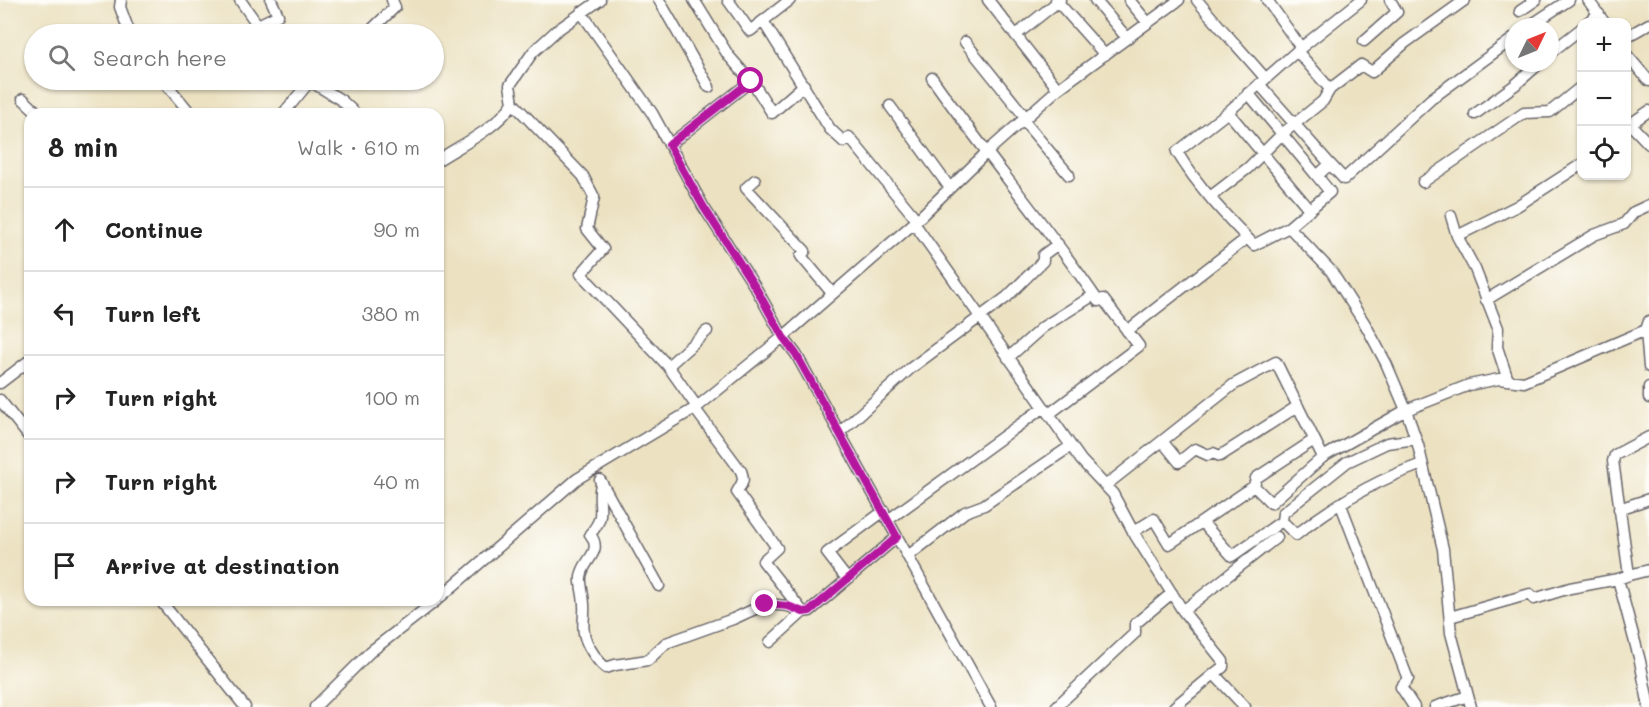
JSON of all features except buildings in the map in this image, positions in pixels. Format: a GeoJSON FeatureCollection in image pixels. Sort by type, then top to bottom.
{"type":"FeatureCollection","features":[{"type":"Feature","properties":{"kind":"street"},"geometry":{"type":"LineString","coordinates":[[121,0],[120,7],[126,24]]}},
{"type":"Feature","properties":{"kind":"street"},"geometry":{"type":"LineString","coordinates":[[240,0],[256,24]]}},
{"type":"Feature","properties":{"kind":"street"},"geometry":{"type":"LineString","coordinates":[[267,24],[278,15],[271,0]]}},
{"type":"Feature","properties":{"kind":"street"},"geometry":{"type":"LineString","coordinates":[[377,24],[395,7],[393,0]]}},
{"type":"Feature","properties":{"kind":"street"},"geometry":{"type":"LineString","coordinates":[[600,0],[556,31],[533,52],[510,85],[513,103],[583,176],[594,197],[587,230],[603,249],[580,274],[668,366],[741,471],[744,478],[737,492],[777,548],[763,561],[803,612]]}},
{"type":"Feature","properties":{"kind":"street"},"geometry":{"type":"LineString","coordinates":[[659,0],[709,87]]}},
{"type":"Feature","properties":{"kind":"street"},"geometry":{"type":"LineString","coordinates":[[694,0],[728,55],[751,81],[772,113],[804,85]]}},
{"type":"Feature","properties":{"kind":"street"},"geometry":{"type":"LineString","coordinates":[[733,2],[750,31],[790,0]]}},
{"type":"Feature","properties":{"kind":"street"},"geometry":{"type":"LineString","coordinates":[[988,0],[1058,89]]}},
{"type":"Feature","properties":{"kind":"street"},"geometry":{"type":"LineString","coordinates":[[1095,0],[1127,38]]}},
{"type":"Feature","properties":{"kind":"street"},"geometry":{"type":"LineString","coordinates":[[1129,0],[1148,23]]}},
{"type":"Feature","properties":{"kind":"street"},"geometry":{"type":"LineString","coordinates":[[1197,0],[1235,43],[1294,123],[1344,179],[1431,99],[1505,45]]}},
{"type":"Feature","properties":{"kind":"street"},"geometry":{"type":"LineString","coordinates":[[1268,0],[1298,48],[1329,89]]}},
{"type":"Feature","properties":{"kind":"street"},"geometry":{"type":"LineString","coordinates":[[1248,93],[1330,192],[1289,227],[1254,245],[1188,171],[1177,152],[1228,112],[1248,93],[1298,48],[1361,0]]}},
{"type":"Feature","properties":{"kind":"street"},"geometry":{"type":"LineString","coordinates":[[1364,41],[1397,12],[1390,0]]}},
{"type":"Feature","properties":{"kind":"street"},"geometry":{"type":"LineString","coordinates":[[1210,197],[1248,168],[1294,123],[1323,101],[1329,89],[1361,64],[1372,72],[1406,43],[1465,0]]}},
{"type":"Feature","properties":{"kind":"street"},"geometry":{"type":"LineString","coordinates":[[1520,11],[1536,0]]}},
{"type":"Feature","properties":{"kind":"street"},"geometry":{"type":"LineString","coordinates":[[1542,18],[1569,0]]}},
{"type":"Feature","properties":{"kind":"street"},"geometry":{"type":"LineString","coordinates":[[1588,0],[1602,18]]}},
{"type":"Feature","properties":{"kind":"street"},"geometry":{"type":"LineString","coordinates":[[1016,35],[1058,1],[1105,55]]}},
{"type":"Feature","properties":{"kind":"street"},"geometry":{"type":"LineString","coordinates":[[444,593],[577,479],[696,408],[783,337],[916,221],[987,152],[1058,89],[1175,1]]}},
{"type":"Feature","properties":{"kind":"street"},"geometry":{"type":"LineString","coordinates":[[581,12],[652,113],[703,206],[757,290],[783,337],[796,354],[991,707]]}},
{"type":"Feature","properties":{"kind":"street"},"geometry":{"type":"LineString","coordinates":[[764,21],[830,129],[844,142],[849,136],[916,221],[979,316],[1081,460],[1113,494],[1133,532],[1172,593],[1223,661],[1222,667],[1174,707]]}},
{"type":"Feature","properties":{"kind":"street"},"geometry":{"type":"LineString","coordinates":[[1631,34],[1649,24]]}},
{"type":"Feature","properties":{"kind":"street"},"geometry":{"type":"LineString","coordinates":[[1559,46],[1577,31]]}},
{"type":"Feature","properties":{"kind":"street"},"geometry":{"type":"LineString","coordinates":[[965,42],[1069,176]]}},
{"type":"Feature","properties":{"kind":"street"},"geometry":{"type":"LineString","coordinates":[[1631,59],[1649,81]]}},
{"type":"Feature","properties":{"kind":"street"},"geometry":{"type":"LineString","coordinates":[[1640,69],[1649,61]]}},
{"type":"Feature","properties":{"kind":"street"},"geometry":{"type":"LineString","coordinates":[[1475,114],[1530,72]]}},
{"type":"Feature","properties":{"kind":"street"},"geometry":{"type":"LineString","coordinates":[[847,579],[827,553],[1046,411],[1139,346],[1103,299],[1098,301],[1058,244],[967,128],[932,78]]}},
{"type":"Feature","properties":{"kind":"street"},"geometry":{"type":"LineString","coordinates":[[669,145],[751,81]]}},
{"type":"Feature","properties":{"kind":"street"},"geometry":{"type":"LineString","coordinates":[[1424,182],[1524,113],[1550,112],[1577,89]]}},
{"type":"Feature","properties":{"kind":"street"},"geometry":{"type":"LineString","coordinates":[[171,90],[186,108]]}},
{"type":"Feature","properties":{"kind":"street"},"geometry":{"type":"LineString","coordinates":[[287,108],[302,90]]}},
{"type":"Feature","properties":{"kind":"street"},"geometry":{"type":"LineString","coordinates":[[326,90],[350,108]]}},
{"type":"Feature","properties":{"kind":"street"},"geometry":{"type":"LineString","coordinates":[[23,99],[33,108]]}},
{"type":"Feature","properties":{"kind":"street"},"geometry":{"type":"LineString","coordinates":[[444,156],[499,119],[513,103]]}},
{"type":"Feature","properties":{"kind":"street"},"geometry":{"type":"LineString","coordinates":[[890,106],[950,188]]}},
{"type":"Feature","properties":{"kind":"street"},"geometry":{"type":"LineString","coordinates":[[1631,124],[1649,111]]}},
{"type":"Feature","properties":{"kind":"street"},"geometry":{"type":"LineString","coordinates":[[1228,112],[1310,210]]}},
{"type":"Feature","properties":{"kind":"street"},"geometry":{"type":"LineString","coordinates":[[1631,129],[1649,144]]}},
{"type":"Feature","properties":{"kind":"street"},"geometry":{"type":"LineString","coordinates":[[1317,176],[1330,164]]}},
{"type":"Feature","properties":{"kind":"street"},"geometry":{"type":"LineString","coordinates":[[1457,236],[1517,206],[1577,167]]}},
{"type":"Feature","properties":{"kind":"street"},"geometry":{"type":"LineString","coordinates":[[755,180],[746,188],[805,251],[801,256],[832,293]]}},
{"type":"Feature","properties":{"kind":"street"},"geometry":{"type":"LineString","coordinates":[[1486,300],[1594,235],[1624,224],[1634,212],[1649,205]]}},
{"type":"Feature","properties":{"kind":"street"},"geometry":{"type":"LineString","coordinates":[[1451,216],[1457,236],[1475,269],[1498,328],[1497,347],[1508,380]]}},
{"type":"Feature","properties":{"kind":"street"},"geometry":{"type":"LineString","coordinates":[[1289,227],[1331,271],[1365,324],[1386,363],[1416,439],[1446,563],[1454,647],[1470,702],[1435,707]]}},
{"type":"Feature","properties":{"kind":"street"},"geometry":{"type":"LineString","coordinates":[[1127,331],[1247,238]]}},
{"type":"Feature","properties":{"kind":"street"},"geometry":{"type":"LineString","coordinates":[[839,434],[911,368],[1007,297],[1043,261],[1043,255],[1058,244]]}},
{"type":"Feature","properties":{"kind":"street"},"geometry":{"type":"LineString","coordinates":[[1008,358],[1043,327],[1095,295]]}},
{"type":"Feature","properties":{"kind":"street"},"geometry":{"type":"LineString","coordinates":[[1254,486],[1271,503],[1323,457],[1406,410],[1469,385],[1499,379],[1524,382],[1648,325],[1649,367]]}},
{"type":"Feature","properties":{"kind":"street"},"geometry":{"type":"LineString","coordinates":[[668,366],[707,331]]}},
{"type":"Feature","properties":{"kind":"street"},"geometry":{"type":"LineString","coordinates":[[1105,486],[1233,385],[1276,362],[1323,457]]}},
{"type":"Feature","properties":{"kind":"street"},"geometry":{"type":"LineString","coordinates":[[0,383],[24,365]]}},
{"type":"Feature","properties":{"kind":"street"},"geometry":{"type":"LineString","coordinates":[[1649,387],[1649,398]]}},
{"type":"Feature","properties":{"kind":"street"},"geometry":{"type":"LineString","coordinates":[[0,400],[24,430]]}},
{"type":"Feature","properties":{"kind":"street"},"geometry":{"type":"LineString","coordinates":[[1162,441],[1179,462],[1196,448],[1208,455],[1213,453],[1220,456],[1298,406]]}},
{"type":"Feature","properties":{"kind":"street"},"geometry":{"type":"LineString","coordinates":[[1629,575],[1613,458],[1649,436]]}},
{"type":"Feature","properties":{"kind":"street"},"geometry":{"type":"LineString","coordinates":[[1416,439],[1387,443],[1347,462],[1282,513],[1282,521],[1296,535],[1316,519],[1389,476],[1422,464]]}},
{"type":"Feature","properties":{"kind":"street"},"geometry":{"type":"LineString","coordinates":[[1133,532],[1154,519],[1169,544],[1254,486],[1256,478],[1314,440]]}},
{"type":"Feature","properties":{"kind":"street"},"geometry":{"type":"LineString","coordinates":[[908,556],[965,512],[984,505],[1071,446]]}},
{"type":"Feature","properties":{"kind":"street"},"geometry":{"type":"LineString","coordinates":[[594,470],[659,586]]}},
{"type":"Feature","properties":{"kind":"street"},"geometry":{"type":"LineString","coordinates":[[601,483],[598,497],[601,518],[599,525],[590,534],[595,541],[594,552],[581,576],[584,633],[599,663],[606,668],[648,660],[666,643],[733,619],[765,604],[788,606],[803,612],[810,611],[897,537]]}},
{"type":"Feature","properties":{"kind":"street"},"geometry":{"type":"LineString","coordinates":[[1619,508],[1649,499]]}},
{"type":"Feature","properties":{"kind":"street"},"geometry":{"type":"LineString","coordinates":[[1341,505],[1408,679],[1401,687],[1414,707]]}},
{"type":"Feature","properties":{"kind":"street"},"geometry":{"type":"LineString","coordinates":[[1202,522],[1232,556],[1282,521]]}},
{"type":"Feature","properties":{"kind":"street"},"geometry":{"type":"LineString","coordinates":[[1184,611],[1277,537]]}},
{"type":"Feature","properties":{"kind":"street"},"geometry":{"type":"LineString","coordinates":[[1450,617],[1530,594],[1534,599],[1570,588],[1618,579],[1649,570]]}},
{"type":"Feature","properties":{"kind":"street"},"geometry":{"type":"LineString","coordinates":[[1618,579],[1645,660],[1649,707]]}},
{"type":"Feature","properties":{"kind":"street"},"geometry":{"type":"LineString","coordinates":[[1056,707],[1135,633],[1135,624],[1172,593]]}},
{"type":"Feature","properties":{"kind":"street"},"geometry":{"type":"LineString","coordinates":[[165,606],[245,707]]}},
{"type":"Feature","properties":{"kind":"street"},"geometry":{"type":"LineString","coordinates":[[315,707],[370,652],[428,606]]}},
{"type":"Feature","properties":{"kind":"street"},"geometry":{"type":"LineString","coordinates":[[770,642],[803,612]]}},
{"type":"Feature","properties":{"kind":"street"},"geometry":{"type":"LineString","coordinates":[[1214,674],[1245,707]]}},
{"type":"Feature","properties":{"kind":"route"},"geometry":{"type":"LineString","coordinates":[[751,81],[669,145],[703,206],[757,290],[783,337],[796,354],[897,537],[810,611],[803,612],[788,606],[765,604]]}}]}
